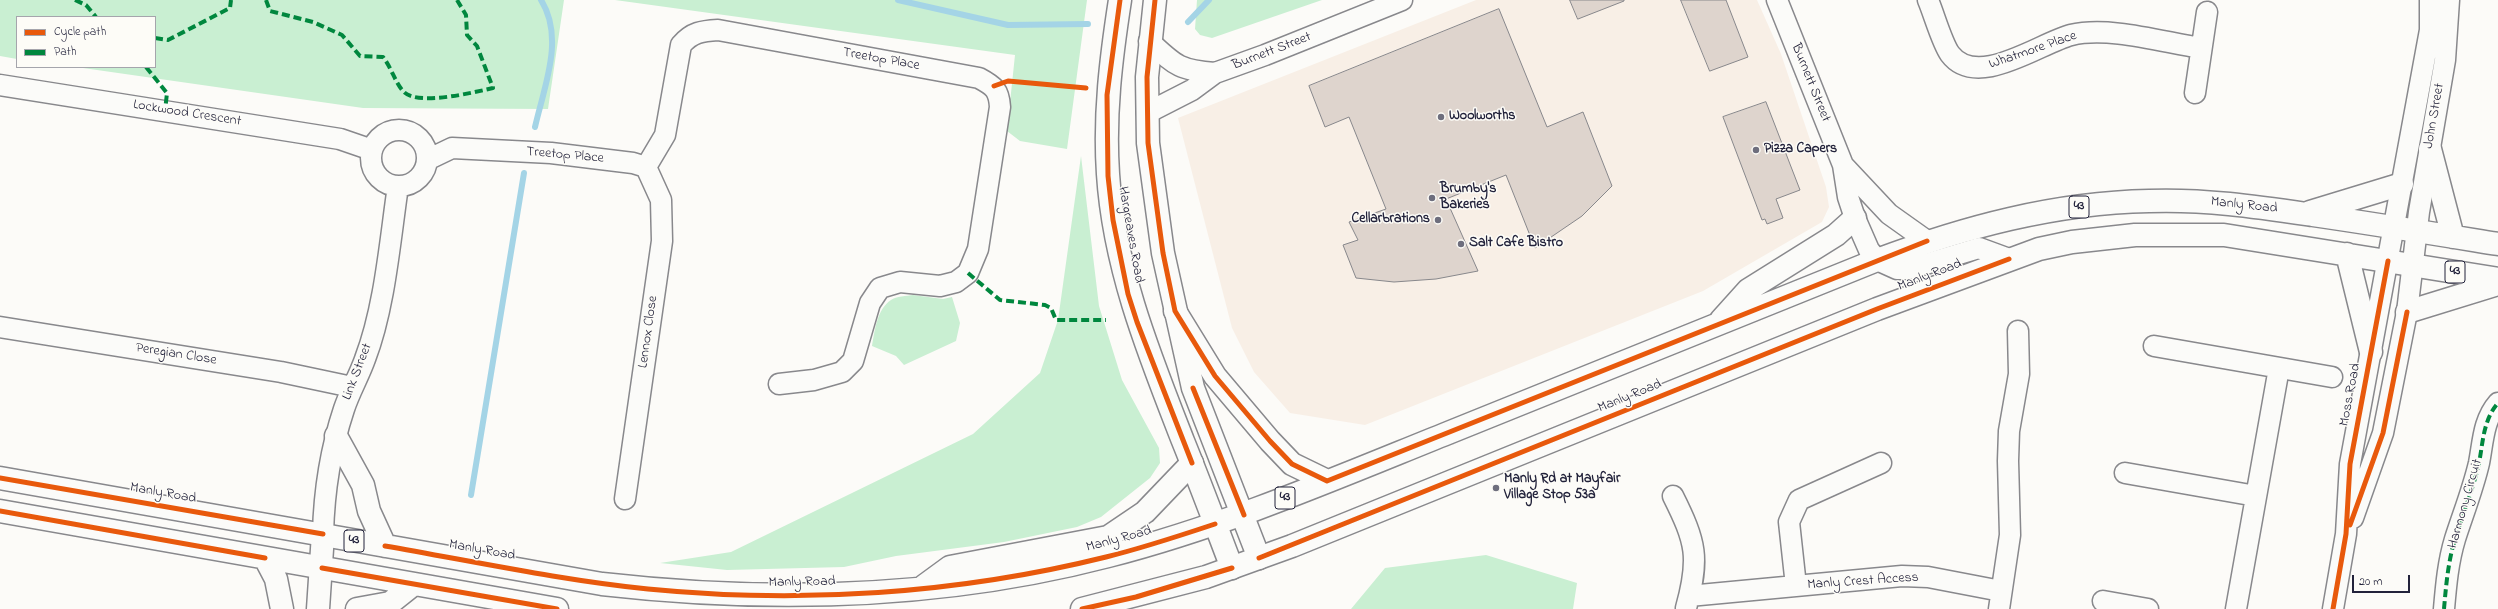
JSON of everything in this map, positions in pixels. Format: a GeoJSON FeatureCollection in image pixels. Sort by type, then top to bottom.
{"type":"FeatureCollection","features":[{"type":"Feature","properties":{"kind":"main road","name":"Hargreaves Road"},"geometry":{"type":"LineString","coordinates":[[1120,0],[1107,95],[1107,168],[1113,220],[1128,294],[1137,322],[1232,568]]}},
{"type":"Feature","properties":{"kind":"main road"},"geometry":{"type":"LineString","coordinates":[[1155,0],[1149,41],[1147,114],[1151,176],[1175,310],[1193,388],[1244,515],[1259,558]]}},
{"type":"Feature","properties":{"kind":"main road"},"geometry":{"type":"LineString","coordinates":[[2430,149],[2453,237]]}},
{"type":"Feature","properties":{"kind":"main road"},"geometry":{"type":"LineString","coordinates":[[2303,214],[2402,184]]}},
{"type":"Feature","properties":{"kind":"main road","name":"Manly Road"},"geometry":{"type":"LineString","coordinates":[[0,478],[323,534],[519,570],[649,589],[779,595],[875,593],[1006,577],[1105,557],[1244,515],[1877,260],[1927,241],[2010,218],[2055,209],[2148,201],[2234,203],[2498,244]]}},
{"type":"Feature","properties":{"kind":"main road"},"geometry":{"type":"LineString","coordinates":[[1717,324],[1748,290],[1836,234],[1855,218]]}},
{"type":"Feature","properties":{"kind":"main road","name":"Manly Road"},"geometry":{"type":"LineString","coordinates":[[1082,609],[1136,597],[1232,568],[1259,558],[1877,309],[2009,259],[2072,242],[2135,235],[2182,234],[2224,236],[2347,254],[2498,279]]}},
{"type":"Feature","properties":{"kind":"main road"},"geometry":{"type":"LineString","coordinates":[[2347,254],[2371,352]]}},
{"type":"Feature","properties":{"kind":"main road"},"geometry":{"type":"LineString","coordinates":[[2407,312],[2498,284]]}},
{"type":"Feature","properties":{"kind":"main road"},"geometry":{"type":"LineString","coordinates":[[1175,310],[1215,376],[1270,441],[1292,464],[1327,482]]}},
{"type":"Feature","properties":{"kind":"main road"},"geometry":{"type":"LineString","coordinates":[[336,436],[364,485],[369,511],[385,546]]}},
{"type":"Feature","properties":{"kind":"main road"},"geometry":{"type":"LineString","coordinates":[[921,588],[950,567],[1108,537],[1145,512],[1192,463]]}},
{"type":"Feature","properties":{"kind":"main road","name":"43"},"geometry":{"type":"LineString","coordinates":[[0,511],[557,609]]}},
{"type":"Feature","properties":{"kind":"main road"},"geometry":{"type":"LineString","coordinates":[[318,609],[322,568],[323,534]]}},
{"type":"Feature","properties":{"kind":"main road"},"geometry":{"type":"LineString","coordinates":[[265,558],[276,579],[282,609]]}},
{"type":"Feature","properties":{"kind":"main road"},"geometry":{"type":"LineString","coordinates":[[357,609],[390,602],[414,584]]}},
{"type":"Feature","properties":{"kind":"street","name":"Burnett Street"},"geometry":{"type":"LineString","coordinates":[[1147,114],[1192,90],[1215,73],[1265,55],[1402,0]]}},
{"type":"Feature","properties":{"kind":"street","name":"Burnett Street"},"geometry":{"type":"LineString","coordinates":[[1777,0],[1843,165],[1848,197],[1855,218],[1869,250],[1877,260]]}},
{"type":"Feature","properties":{"kind":"street","name":"Whatmore Place"},"geometry":{"type":"LineString","coordinates":[[1928,0],[1950,54],[1966,66],[1992,67],[2071,35],[2102,32],[2201,48]]}},
{"type":"Feature","properties":{"kind":"street","name":"John Street"},"geometry":{"type":"LineString","coordinates":[[2395,228],[2430,30],[2430,0]]}},
{"type":"Feature","properties":{"kind":"street","name":"John Street"},"geometry":{"type":"LineString","coordinates":[[2413,265],[2416,231],[2448,38],[2449,0]]}},
{"type":"Feature","properties":{"kind":"street"},"geometry":{"type":"LineString","coordinates":[[2195,93],[2207,12]]}},
{"type":"Feature","properties":{"kind":"street","name":"Treetop Place"},"geometry":{"type":"LineString","coordinates":[[428,160],[452,148],[551,153],[619,161],[646,167],[665,135],[681,45],[689,36],[699,32],[718,30],[979,78],[994,86],[1000,96],[1000,107],[978,249],[968,274],[956,282],[940,286],[900,282],[880,288],[870,303],[853,361],[842,372],[814,380],[779,384]]}},
{"type":"Feature","properties":{"kind":"street"},"geometry":{"type":"LineString","coordinates":[[1149,41],[1179,67],[1190,71],[1215,73]]}},
{"type":"Feature","properties":{"kind":"street","name":"Lockwood Crescent"},"geometry":{"type":"LineString","coordinates":[[0,85],[340,139],[372,150]]}},
{"type":"Feature","properties":{"kind":"street"},"geometry":{"type":"LineString","coordinates":[[404,130],[422,140],[428,160],[420,177],[410,184],[398,186],[386,182],[376,174],[372,163],[372,150],[384,134],[390,131],[404,130]]}},
{"type":"Feature","properties":{"kind":"street","name":"Burnett Street"},"geometry":{"type":"LineString","coordinates":[[1843,165],[1889,214],[1927,241]]}},
{"type":"Feature","properties":{"kind":"street","name":"Lennox Close"},"geometry":{"type":"LineString","coordinates":[[625,499],[662,241],[661,200],[646,167]]}},
{"type":"Feature","properties":{"kind":"street","name":"Link Street"},"geometry":{"type":"LineString","coordinates":[[323,534],[324,508],[336,436],[352,387],[365,358],[383,290],[398,186]]}},
{"type":"Feature","properties":{"kind":"street","name":"Moss Road"},"geometry":{"type":"LineString","coordinates":[[2334,609],[2346,534],[2350,464],[2395,228]]}},
{"type":"Feature","properties":{"kind":"street"},"geometry":{"type":"LineString","coordinates":[[1877,260],[1897,269],[1909,269],[1979,248],[2009,259]]}},
{"type":"Feature","properties":{"kind":"street","name":"Moss Road"},"geometry":{"type":"LineString","coordinates":[[2346,534],[2383,432],[2407,312],[2413,265]]}},
{"type":"Feature","properties":{"kind":"street","name":"Peregian Close"},"geometry":{"type":"LineString","coordinates":[[0,326],[281,372],[352,387]]}},
{"type":"Feature","properties":{"kind":"street"},"geometry":{"type":"LineString","coordinates":[[2000,600],[2010,535],[2008,453],[2009,431],[2019,374],[2018,331]]}},
{"type":"Feature","properties":{"kind":"street"},"geometry":{"type":"LineString","coordinates":[[2154,346],[2332,378]]}},
{"type":"Feature","properties":{"kind":"street"},"geometry":{"type":"LineString","coordinates":[[2236,609],[2279,368]]}},
{"type":"Feature","properties":{"kind":"street","name":"Harmony Circuit"},"geometry":{"type":"LineString","coordinates":[[2444,609],[2448,572],[2455,540],[2475,477],[2483,435],[2492,410],[2498,403]]}},
{"type":"Feature","properties":{"kind":"street","name":"Manly Crest Access"},"geometry":{"type":"LineString","coordinates":[[1796,586],[1789,522],[1799,500],[1881,463]]}},
{"type":"Feature","properties":{"kind":"street"},"geometry":{"type":"LineString","coordinates":[[2125,473],[2256,496]]}},
{"type":"Feature","properties":{"kind":"street","name":"Manly Crest Access"},"geometry":{"type":"LineString","coordinates":[[1673,496],[1691,531],[1695,558],[1693,581],[1688,603],[1796,586],[1908,577],[1928,577],[2000,600]]}},
{"type":"Feature","properties":{"kind":"street"},"geometry":{"type":"LineString","coordinates":[[2103,601],[2148,609]]}},
{"type":"Feature","properties":{"kind":"shaded area"},"geometry":{"type":"Polygon","coordinates":[[[1476,0],[1757,0],[1781,54],[1826,187],[1829,207],[1822,222],[1703,291],[1365,425],[1290,413],[1254,372],[1232,328],[1178,118],[1476,0]]]}},
{"type":"Feature","properties":{"kind":"green space"},"geometry":{"type":"Polygon","coordinates":[[[0,0],[564,0],[548,109],[363,108],[83,68],[156,68],[156,16],[16,16],[16,59],[0,56],[0,0]]]}},
{"type":"Feature","properties":{"kind":"green space"},"geometry":{"type":"Polygon","coordinates":[[[615,0],[1087,0],[1067,149],[1020,141],[1007,131],[1015,55],[615,0]]]}},
{"type":"Feature","properties":{"kind":"green space"},"geometry":{"type":"Polygon","coordinates":[[[1197,0],[1322,0],[1212,38],[1200,35],[1195,29],[1197,0]]]}},
{"type":"Feature","properties":{"kind":"green space"},"geometry":{"type":"Polygon","coordinates":[[[1081,156],[1099,306],[1122,380],[1159,448],[1160,463],[1150,478],[1101,517],[1077,527],[1004,542],[896,556],[844,567],[727,570],[660,563],[731,552],[973,434],[1040,373],[1058,320],[1081,156]]]}},
{"type":"Feature","properties":{"kind":"green space"},"geometry":{"type":"Polygon","coordinates":[[[913,295],[943,299],[952,297],[960,323],[956,341],[904,365],[896,356],[872,346],[877,320],[886,304],[891,300],[902,296],[913,295]]]}},
{"type":"Feature","properties":{"kind":"green space"},"geometry":{"type":"Polygon","coordinates":[[[1486,555],[1577,583],[1573,609],[1351,609],[1385,568],[1486,555]]]}},
{"type":"Feature","properties":{"kind":"building"},"geometry":{"type":"Polygon","coordinates":[[[1570,0],[1624,0],[1624,1],[1578,19],[1570,0]]]}},
{"type":"Feature","properties":{"kind":"building"},"geometry":{"type":"Polygon","coordinates":[[[1681,0],[1726,0],[1748,57],[1710,71],[1681,0]]]}},
{"type":"Feature","properties":{"kind":"building"},"geometry":{"type":"Polygon","coordinates":[[[1499,9],[1547,127],[1583,112],[1612,186],[1582,216],[1535,248],[1506,175],[1446,199],[1478,271],[1436,279],[1394,282],[1356,278],[1343,245],[1358,240],[1349,222],[1386,209],[1349,117],[1325,127],[1309,86],[1499,9]]]}},
{"type":"Feature","properties":{"kind":"building"},"geometry":{"type":"Polygon","coordinates":[[[1766,102],[1800,190],[1776,199],[1783,218],[1767,224],[1765,219],[1762,220],[1723,117],[1766,102]]]}},
{"type":"Feature","properties":{"kind":"waterway"},"geometry":{"type":"LineString","coordinates":[[535,127],[547,79],[552,46],[548,15],[541,0]]}},
{"type":"Feature","properties":{"kind":"waterway"},"geometry":{"type":"LineString","coordinates":[[898,0],[1008,25],[1088,24]]}},
{"type":"Feature","properties":{"kind":"waterway"},"geometry":{"type":"LineString","coordinates":[[1188,22],[1209,0]]}},
{"type":"Feature","properties":{"kind":"waterway"},"geometry":{"type":"LineString","coordinates":[[471,495],[524,173]]}},
{"type":"Feature","properties":{"kind":"marked path"},"geometry":{"type":"LineString","coordinates":[[75,0],[86,5],[95,16]]}},
{"type":"Feature","properties":{"kind":"marked path"},"geometry":{"type":"LineString","coordinates":[[156,38],[168,40],[230,8],[231,0]]}},
{"type":"Feature","properties":{"kind":"marked path"},"geometry":{"type":"LineString","coordinates":[[266,0],[270,11],[313,22],[342,35],[360,56],[383,57],[403,91],[410,96],[420,98],[446,97],[493,88],[477,46],[467,35],[466,15],[457,0]]}},
{"type":"Feature","properties":{"kind":"marked path"},"geometry":{"type":"LineString","coordinates":[[147,68],[167,93],[165,111]]}},
{"type":"Feature","properties":{"kind":"marked path"},"geometry":{"type":"LineString","coordinates":[[968,273],[1000,300],[1045,305],[1051,308],[1056,320],[1106,320]]}},
{"type":"Feature","properties":{"kind":"marked path"},"geometry":{"type":"LineString","coordinates":[[2444,609],[2448,574],[2455,539],[2477,473],[2486,424],[2498,403]]}},
{"type":"Feature","properties":{"kind":"cycle path"},"geometry":{"type":"LineString","coordinates":[[1120,0],[1107,95],[1108,176],[1113,220],[1128,294],[1137,322],[1192,463]]}},
{"type":"Feature","properties":{"kind":"cycle path"},"geometry":{"type":"LineString","coordinates":[[1155,0],[1147,77],[1148,143],[1163,253],[1175,311],[1215,376],[1270,441],[1292,464],[1327,481],[1927,241]]}},
{"type":"Feature","properties":{"kind":"cycle path"},"geometry":{"type":"LineString","coordinates":[[994,86],[1008,81],[1086,88]]}},
{"type":"Feature","properties":{"kind":"cycle path"},"geometry":{"type":"LineString","coordinates":[[1259,558],[1877,309],[2009,259]]}},
{"type":"Feature","properties":{"kind":"cycle path"},"geometry":{"type":"LineString","coordinates":[[2333,609],[2346,534],[2350,464],[2388,261]]}},
{"type":"Feature","properties":{"kind":"cycle path"},"geometry":{"type":"LineString","coordinates":[[2350,525],[2383,433],[2407,312]]}},
{"type":"Feature","properties":{"kind":"cycle path"},"geometry":{"type":"LineString","coordinates":[[1193,388],[1244,515]]}},
{"type":"Feature","properties":{"kind":"cycle path"},"geometry":{"type":"LineString","coordinates":[[0,478],[323,534]]}},
{"type":"Feature","properties":{"kind":"cycle path"},"geometry":{"type":"LineString","coordinates":[[0,511],[265,558]]}},
{"type":"Feature","properties":{"kind":"cycle path"},"geometry":{"type":"LineString","coordinates":[[385,546],[582,581],[648,589],[763,596],[820,595],[936,587],[993,580],[1050,570],[1134,550],[1215,524]]}},
{"type":"Feature","properties":{"kind":"cycle path"},"geometry":{"type":"LineString","coordinates":[[322,568],[557,609]]}},
{"type":"Feature","properties":{"kind":"cycle path"},"geometry":{"type":"LineString","coordinates":[[1082,609],[1136,597],[1232,568]]}},
{"type":"Feature","properties":{"kind":"place","name":"Woolworths"},"geometry":{"type":"Point","coordinates":[1441,117]}},
{"type":"Feature","properties":{"kind":"place","name":"Pizza Capers"},"geometry":{"type":"Point","coordinates":[1756,150]}},
{"type":"Feature","properties":{"kind":"place","name":"Brumby's Bakeries"},"geometry":{"type":"Point","coordinates":[1432,198]}},
{"type":"Feature","properties":{"kind":"place","name":"Cellarbrations"},"geometry":{"type":"Point","coordinates":[1438,220]}},
{"type":"Feature","properties":{"kind":"place","name":"Salt Cafe Bistro"},"geometry":{"type":"Point","coordinates":[1461,244]}},
{"type":"Feature","properties":{"kind":"place","name":"Manly Rd at Mayfair Village Stop 53a"},"geometry":{"type":"Point","coordinates":[1496,488]}}]}
